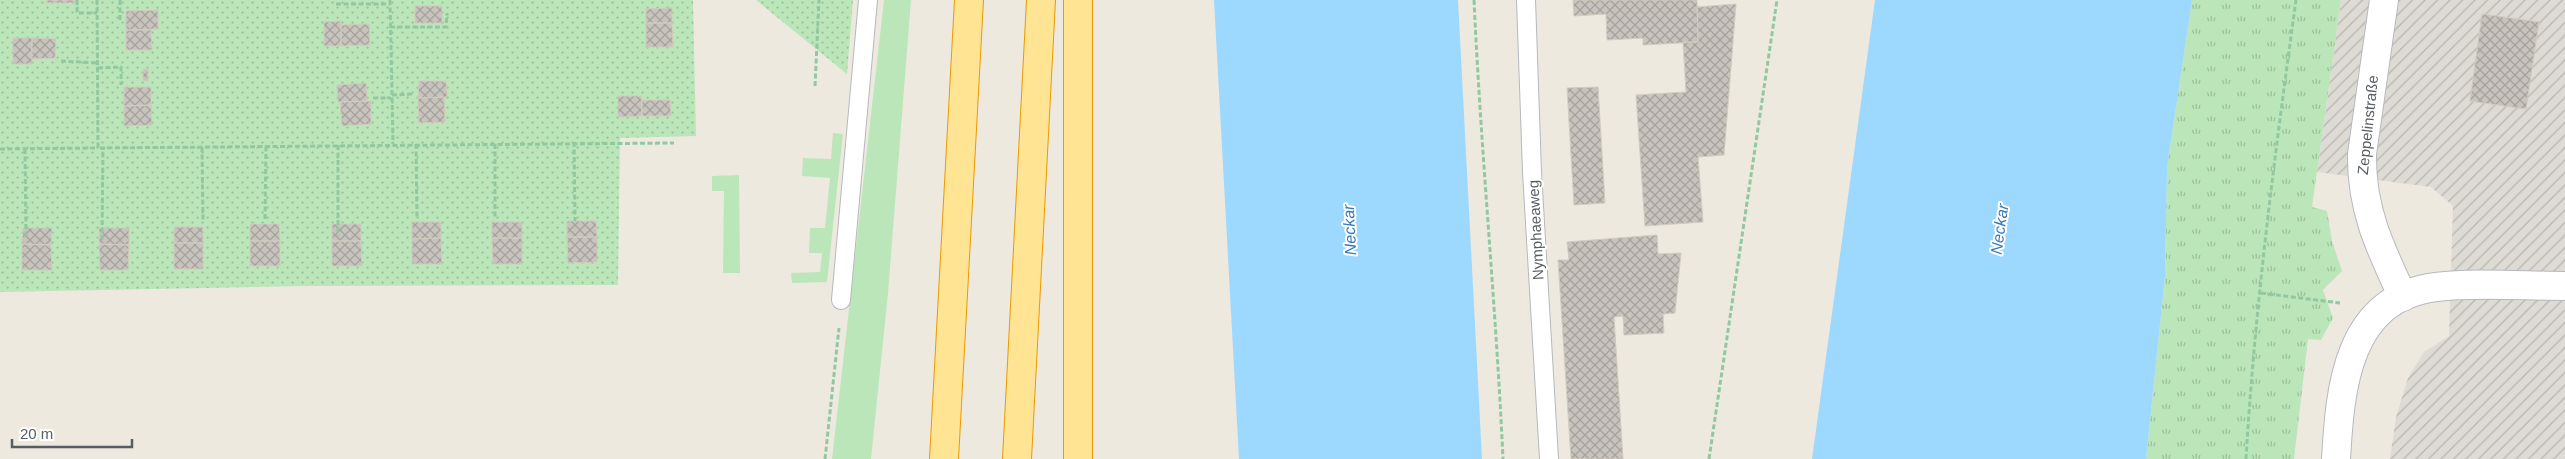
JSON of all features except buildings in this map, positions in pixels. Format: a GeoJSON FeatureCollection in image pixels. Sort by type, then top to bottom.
{"type":"FeatureCollection","features":[{"type":"Feature","properties":{"kind":"highway"},"geometry":{"type":"LineString","coordinates":[[944,459],[969,0]]}},
{"type":"Feature","properties":{"kind":"highway"},"geometry":{"type":"LineString","coordinates":[[1017,459],[1040,0]]}},
{"type":"Feature","properties":{"kind":"highway"},"geometry":{"type":"LineString","coordinates":[[1078,0],[1078,459]]}},
{"type":"Feature","properties":{"kind":"street","name":"Zeppelinstraße"},"geometry":{"type":"LineString","coordinates":[[2384,0],[2362,154],[2362,174],[2373,231],[2394,303]]}},
{"type":"Feature","properties":{"kind":"street"},"geometry":{"type":"LineString","coordinates":[[2336,459],[2339,411],[2345,373],[2359,338],[2394,303],[2437,287],[2565,286]]}},
{"type":"Feature","properties":{"kind":"lane"},"geometry":{"type":"LineString","coordinates":[[842,300],[868,0]]}},
{"type":"Feature","properties":{"kind":"lane","name":"Nymphaeaweg"},"geometry":{"type":"LineString","coordinates":[[1526,0],[1532,172],[1549,459]]}},
{"type":"Feature","properties":{"kind":"path"},"geometry":{"type":"LineString","coordinates":[[77,0],[77,14],[97,14]]}},
{"type":"Feature","properties":{"kind":"path"},"geometry":{"type":"LineString","coordinates":[[97,0],[98,148]]}},
{"type":"Feature","properties":{"kind":"path"},"geometry":{"type":"LineString","coordinates":[[120,0],[120,21]]}},
{"type":"Feature","properties":{"kind":"path"},"geometry":{"type":"LineString","coordinates":[[815,86],[819,0]]}},
{"type":"Feature","properties":{"kind":"path"},"geometry":{"type":"LineString","coordinates":[[1474,0],[1479,110],[1493,283],[1502,459]]}},
{"type":"Feature","properties":{"kind":"path"},"geometry":{"type":"LineString","coordinates":[[1709,459],[1777,0]]}},
{"type":"Feature","properties":{"kind":"path"},"geometry":{"type":"LineString","coordinates":[[2246,459],[2252,362],[2261,293],[2267,209],[2296,0]]}},
{"type":"Feature","properties":{"kind":"path"},"geometry":{"type":"LineString","coordinates":[[336,4],[390,2],[393,144]]}},
{"type":"Feature","properties":{"kind":"path"},"geometry":{"type":"LineString","coordinates":[[390,27],[446,27],[447,13]]}},
{"type":"Feature","properties":{"kind":"path"},"geometry":{"type":"LineString","coordinates":[[61,61],[98,62]]}},
{"type":"Feature","properties":{"kind":"path"},"geometry":{"type":"LineString","coordinates":[[98,68],[121,67],[121,85]]}},
{"type":"Feature","properties":{"kind":"path"},"geometry":{"type":"LineString","coordinates":[[373,98],[414,94]]}},
{"type":"Feature","properties":{"kind":"path"},"geometry":{"type":"LineString","coordinates":[[574,142],[575,221]]}},
{"type":"Feature","properties":{"kind":"path"},"geometry":{"type":"LineString","coordinates":[[0,149],[574,142],[674,143]]}},
{"type":"Feature","properties":{"kind":"path"},"geometry":{"type":"LineString","coordinates":[[416,144],[417,219]]}},
{"type":"Feature","properties":{"kind":"path"},"geometry":{"type":"LineString","coordinates":[[495,144],[495,218]]}},
{"type":"Feature","properties":{"kind":"path"},"geometry":{"type":"LineString","coordinates":[[265,218],[266,145]]}},
{"type":"Feature","properties":{"kind":"path"},"geometry":{"type":"LineString","coordinates":[[338,145],[338,236]]}},
{"type":"Feature","properties":{"kind":"path"},"geometry":{"type":"LineString","coordinates":[[102,240],[103,147]]}},
{"type":"Feature","properties":{"kind":"path"},"geometry":{"type":"LineString","coordinates":[[202,147],[203,222]]}},
{"type":"Feature","properties":{"kind":"path"},"geometry":{"type":"LineString","coordinates":[[25,149],[26,236]]}},
{"type":"Feature","properties":{"kind":"path"},"geometry":{"type":"LineString","coordinates":[[2261,293],[2394,303]]}},
{"type":"Feature","properties":{"kind":"path"},"geometry":{"type":"LineString","coordinates":[[825,459],[842,300]]}},
{"type":"Feature","properties":{"kind":"shaded area"},"geometry":{"type":"Polygon","coordinates":[[[2341,0],[2565,0],[2565,459],[2390,459],[2396,417],[2408,378],[2424,352],[2449,336],[2453,206],[2431,187],[2317,172],[2341,0]]]}},
{"type":"Feature","properties":{"kind":"green space"},"geometry":{"type":"Polygon","coordinates":[[[0,0],[693,0],[696,136],[620,138],[618,285],[302,286],[0,292],[0,0]]]}},
{"type":"Feature","properties":{"kind":"green space"},"geometry":{"type":"Polygon","coordinates":[[[756,0],[853,0],[847,74],[756,0]]]}},
{"type":"Feature","properties":{"kind":"green space"},"geometry":{"type":"Polygon","coordinates":[[[884,0],[911,0],[888,293],[871,459],[832,459],[884,0]]]}},
{"type":"Feature","properties":{"kind":"green space"},"geometry":{"type":"Polygon","coordinates":[[[2192,0],[2341,0],[2312,207],[2327,211],[2332,241],[2342,271],[2323,290],[2333,318],[2321,340],[2308,339],[2294,459],[2146,459],[2165,276],[2167,167],[2192,0]]]}},
{"type":"Feature","properties":{"kind":"green space"},"geometry":{"type":"Polygon","coordinates":[[[833,133],[843,134],[827,282],[792,283],[791,273],[820,272],[822,253],[809,253],[810,228],[825,228],[830,178],[802,176],[803,158],[831,159],[833,133]]]}},
{"type":"Feature","properties":{"kind":"green space"},"geometry":{"type":"Polygon","coordinates":[[[739,175],[740,273],[723,273],[724,191],[712,191],[712,176],[739,175]]]}},
{"type":"Feature","properties":{"kind":"water","name":"Neckar"},"geometry":{"type":"Polygon","coordinates":[[[1214,0],[1458,0],[1482,459],[1239,459],[1214,0]]]}},
{"type":"Feature","properties":{"kind":"water","name":"Neckar"},"geometry":{"type":"Polygon","coordinates":[[[1875,0],[2192,0],[2167,167],[2165,276],[2146,459],[1812,459],[1875,0]]]}}]}
